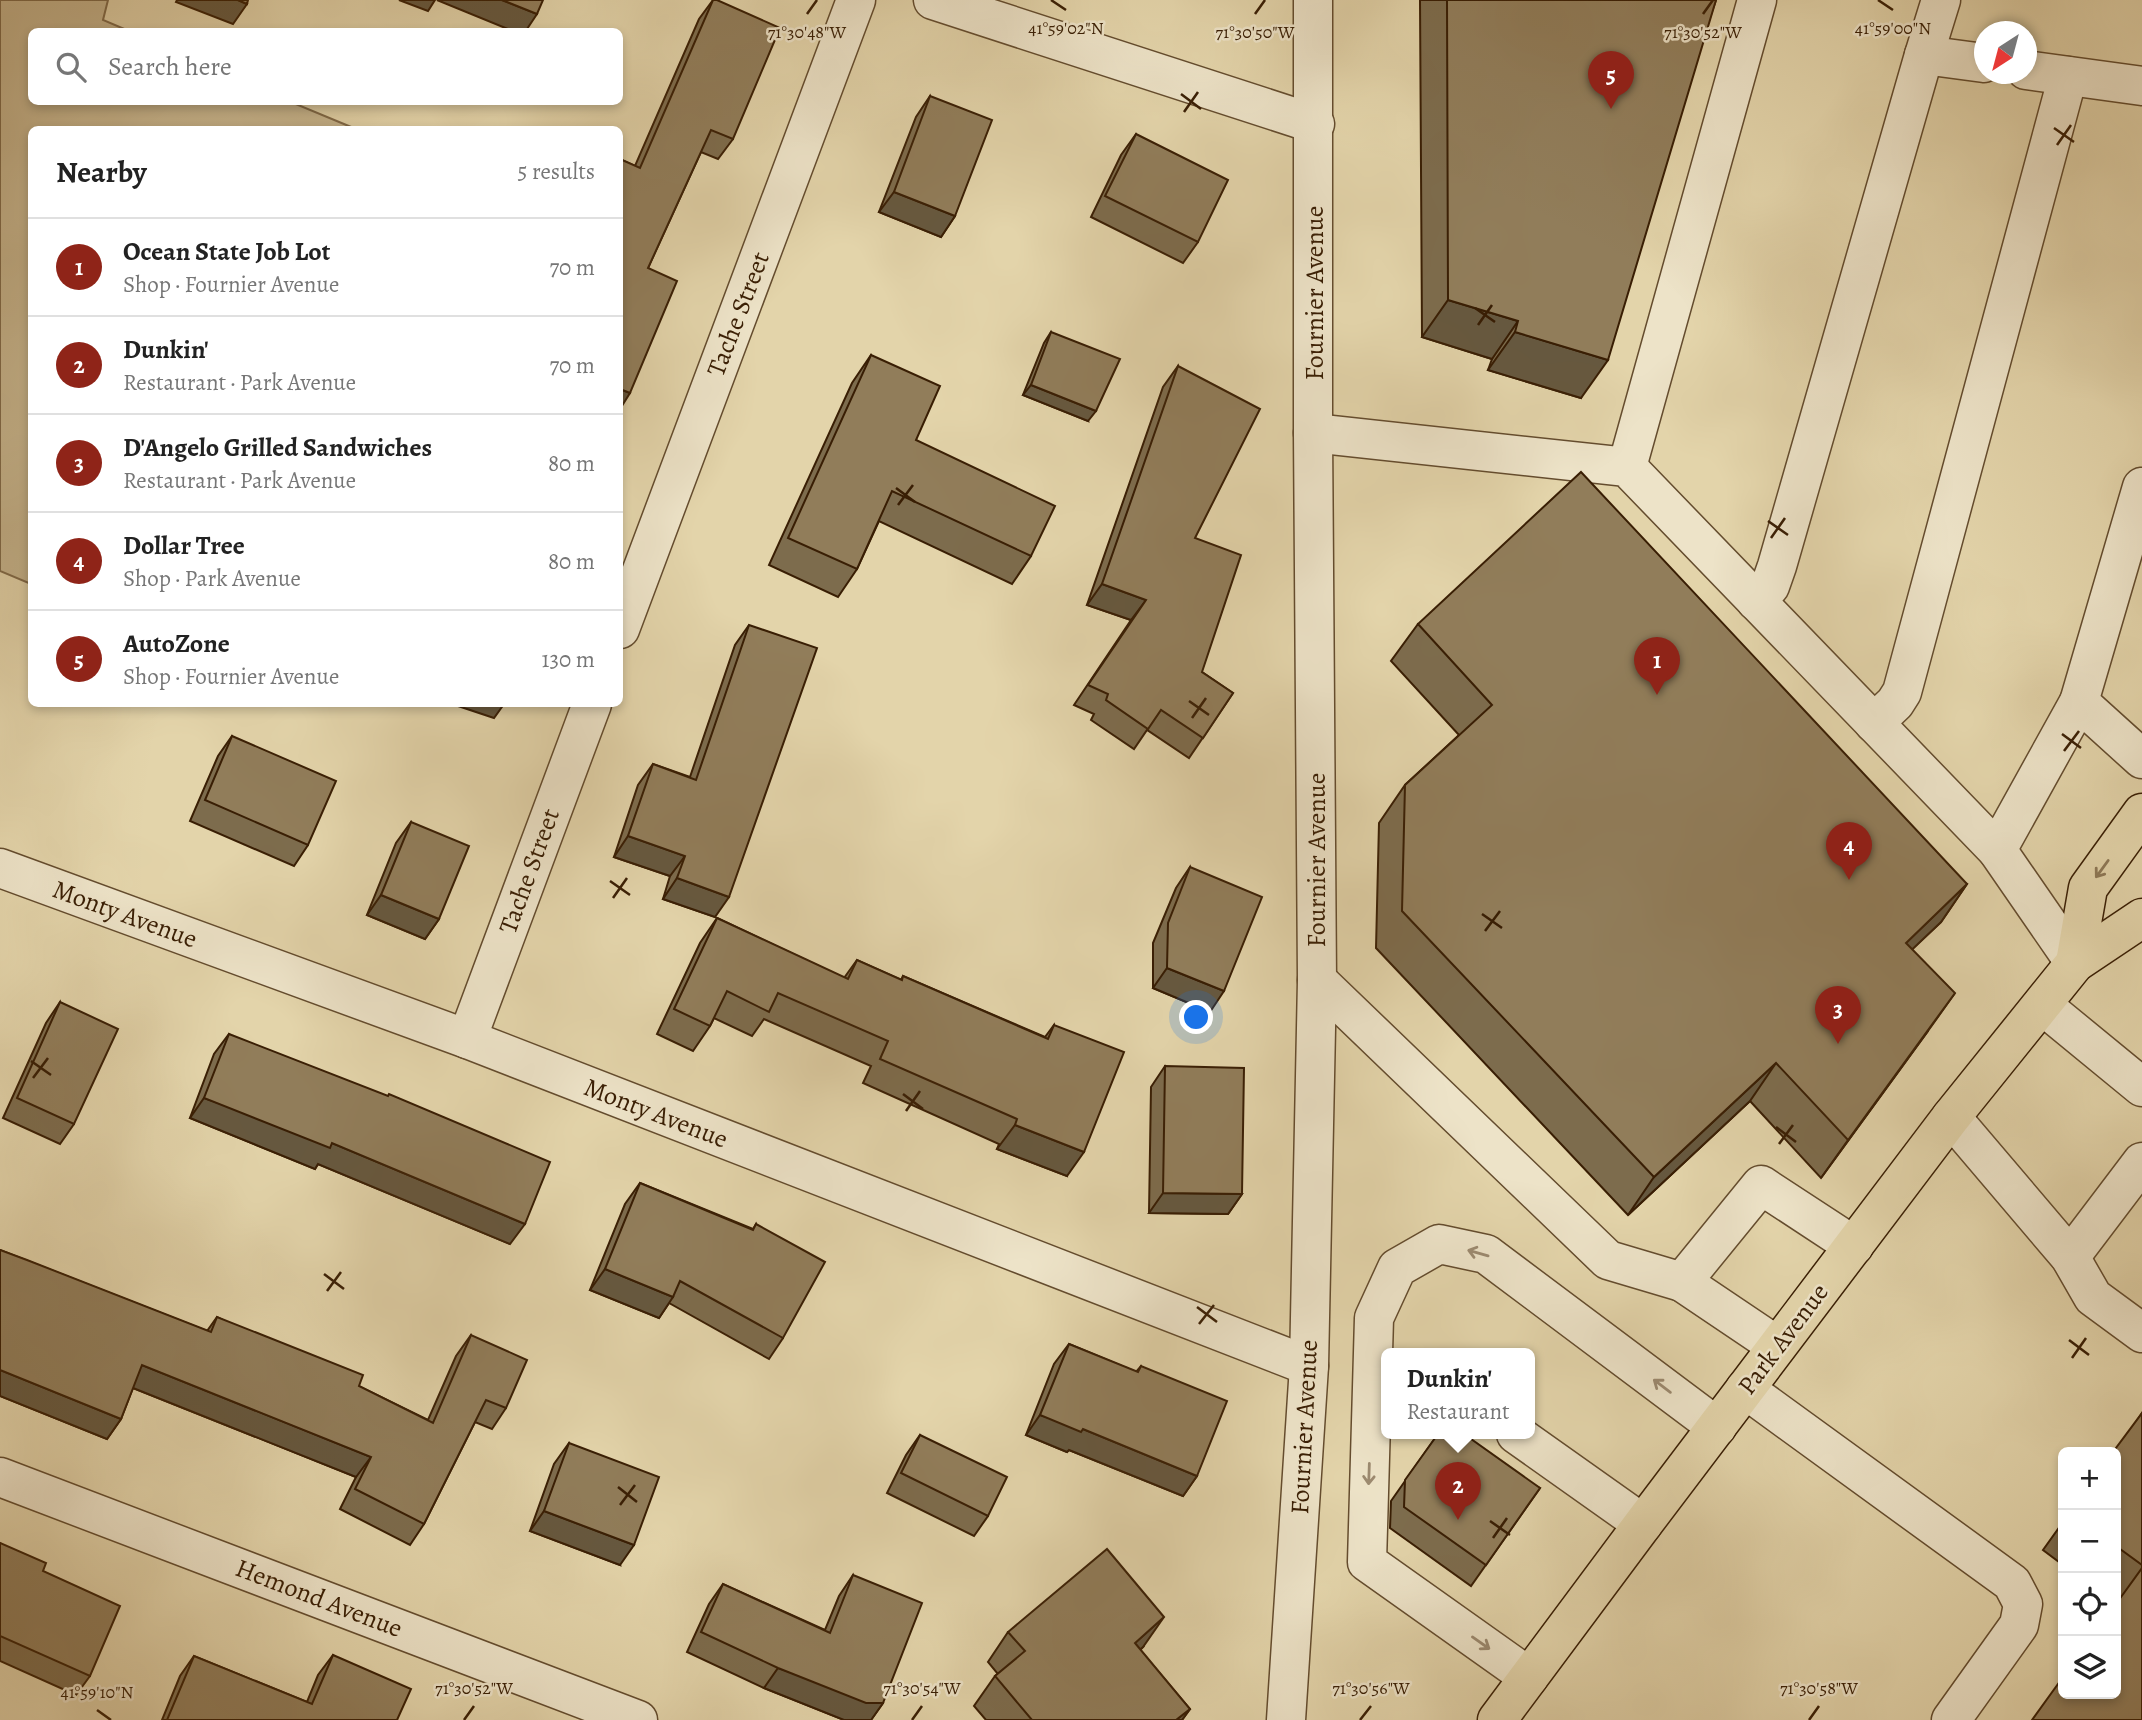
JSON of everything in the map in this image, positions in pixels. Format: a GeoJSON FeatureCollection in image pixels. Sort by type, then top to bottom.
{"type":"FeatureCollection","features":[{"type":"Feature","properties":{"kind":"main road","name":"Park Avenue"},"geometry":{"type":"LineString","coordinates":[[2075,963],[2088,887],[2142,813]]}},
{"type":"Feature","properties":{"kind":"main road","name":"Park Avenue"},"geometry":{"type":"LineString","coordinates":[[1497,1720],[1951,1117],[2075,963],[2142,918]]}},
{"type":"Feature","properties":{"kind":"street","name":"Tache Street"},"geometry":{"type":"LineString","coordinates":[[623,621],[856,0]]}},
{"type":"Feature","properties":{"kind":"street"},"geometry":{"type":"LineString","coordinates":[[933,0],[1315,124]]}},
{"type":"Feature","properties":{"kind":"street","name":"Fournier Avenue"},"geometry":{"type":"LineString","coordinates":[[1286,1720],[1309,1366],[1317,981],[1313,433],[1314,0]]}},
{"type":"Feature","properties":{"kind":"street"},"geometry":{"type":"LineString","coordinates":[[1627,467],[1757,0]]}},
{"type":"Feature","properties":{"kind":"street"},"geometry":{"type":"LineString","coordinates":[[1756,601],[1770,586],[1777,566],[1941,0]]}},
{"type":"Feature","properties":{"kind":"street"},"geometry":{"type":"LineString","coordinates":[[1924,55],[1974,62]]}},
{"type":"Feature","properties":{"kind":"street"},"geometry":{"type":"LineString","coordinates":[[2037,72],[2142,86]]}},
{"type":"Feature","properties":{"kind":"street"},"geometry":{"type":"LineString","coordinates":[[1874,723],[1895,703],[1902,692],[2068,76]]}},
{"type":"Feature","properties":{"kind":"street"},"geometry":{"type":"LineString","coordinates":[[1313,433],[1627,467],[1997,850],[2075,963]]}},
{"type":"Feature","properties":{"kind":"street"},"geometry":{"type":"LineString","coordinates":[[1997,850],[2079,702],[2142,487]]}},
{"type":"Feature","properties":{"kind":"street"},"geometry":{"type":"LineString","coordinates":[[2079,702],[2142,759]]}},
{"type":"Feature","properties":{"kind":"street","name":"Tache Street"},"geometry":{"type":"LineString","coordinates":[[467,1039],[591,707]]}},
{"type":"Feature","properties":{"kind":"street","name":"Monty Avenue"},"geometry":{"type":"LineString","coordinates":[[0,868],[467,1039],[1309,1366]]}},
{"type":"Feature","properties":{"kind":"street"},"geometry":{"type":"LineString","coordinates":[[1317,981],[1608,1260],[1682,1282],[1777,1346]]}},
{"type":"Feature","properties":{"kind":"street"},"geometry":{"type":"LineString","coordinates":[[2042,1005],[2142,1087]]}},
{"type":"Feature","properties":{"kind":"street"},"geometry":{"type":"LineString","coordinates":[[1951,1117],[2070,1257],[2093,1297],[2142,1333]]}},
{"type":"Feature","properties":{"kind":"street"},"geometry":{"type":"LineString","coordinates":[[2070,1257],[2129,1206],[2142,1162]]}},
{"type":"Feature","properties":{"kind":"street"},"geometry":{"type":"LineString","coordinates":[[1682,1282],[1761,1185],[1854,1246]]}},
{"type":"Feature","properties":{"kind":"street"},"geometry":{"type":"LineString","coordinates":[[1529,1677],[1367,1562],[1374,1318],[1396,1268],[1439,1244],[1486,1254],[1717,1427]]}},
{"type":"Feature","properties":{"kind":"street"},"geometry":{"type":"LineString","coordinates":[[1745,1389],[2012,1583],[2023,1604],[2019,1625],[1951,1720]]}},
{"type":"Feature","properties":{"kind":"street"},"geometry":{"type":"LineString","coordinates":[[1523,1439],[1643,1524]]}},
{"type":"Feature","properties":{"kind":"street","name":"Hemond Avenue"},"geometry":{"type":"LineString","coordinates":[[0,1477],[638,1720]]}},
{"type":"Feature","properties":{"kind":"shaded area"},"geometry":{"type":"Polygon","coordinates":[[[0,0],[108,0],[103,20],[122,28],[28,28],[28,105],[298,105],[349,126],[28,126],[28,583],[0,571],[0,0]]]}},
{"type":"Feature","properties":{"kind":"building"},"geometry":{"type":"Polygon","coordinates":[[[502,0],[543,0],[537,14],[502,0]]]}},
{"type":"Feature","properties":{"kind":"building"},"geometry":{"type":"Polygon","coordinates":[[[713,0],[780,28],[733,139],[711,130],[648,268],[677,281],[630,393],[623,390],[623,160],[640,168],[713,0]]]}},
{"type":"Feature","properties":{"kind":"building"},"geometry":{"type":"Polygon","coordinates":[[[1447,0],[1716,0],[1608,360],[1515,332],[1518,321],[1448,300],[1447,0]]]}},
{"type":"Feature","properties":{"kind":"building"},"geometry":{"type":"Polygon","coordinates":[[[930,96],[992,120],[955,216],[894,192],[930,96]]]}},
{"type":"Feature","properties":{"kind":"building"},"geometry":{"type":"Polygon","coordinates":[[[1136,134],[1228,180],[1198,242],[1105,196],[1136,134]]]}},
{"type":"Feature","properties":{"kind":"building"},"geometry":{"type":"Polygon","coordinates":[[[1051,332],[1120,359],[1096,411],[1031,385],[1051,332]]]}},
{"type":"Feature","properties":{"kind":"building"},"geometry":{"type":"Polygon","coordinates":[[[871,355],[940,386],[916,440],[1055,506],[1031,556],[892,491],[857,569],[788,538],[871,355]]]}},
{"type":"Feature","properties":{"kind":"building"},"geometry":{"type":"Polygon","coordinates":[[[1178,366],[1260,409],[1195,538],[1241,555],[1202,672],[1233,693],[1203,738],[1161,710],[1148,729],[1106,700],[1108,694],[1088,685],[1146,600],[1102,584],[1178,366]]]}},
{"type":"Feature","properties":{"kind":"building"},"geometry":{"type":"Polygon","coordinates":[[[1581,472],[1967,884],[1906,943],[1955,993],[1848,1140],[1776,1063],[1654,1177],[1402,911],[1405,785],[1492,705],[1418,624],[1581,472]]]}},
{"type":"Feature","properties":{"kind":"building"},"geometry":{"type":"Polygon","coordinates":[[[749,625],[817,648],[729,897],[677,878],[685,856],[628,836],[653,764],[696,780],[749,625]]]}},
{"type":"Feature","properties":{"kind":"building"},"geometry":{"type":"Polygon","coordinates":[[[232,736],[336,781],[308,845],[205,800],[232,736]]]}},
{"type":"Feature","properties":{"kind":"building"},"geometry":{"type":"Polygon","coordinates":[[[411,822],[469,846],[439,919],[381,895],[411,822]]]}},
{"type":"Feature","properties":{"kind":"building"},"geometry":{"type":"Polygon","coordinates":[[[1190,867],[1262,897],[1224,991],[1167,968],[1168,923],[1190,867]]]}},
{"type":"Feature","properties":{"kind":"building"},"geometry":{"type":"Polygon","coordinates":[[[717,918],[848,979],[857,960],[902,980],[903,976],[1048,1039],[1054,1025],[1124,1052],[1084,1152],[1015,1125],[1017,1119],[880,1059],[888,1041],[778,993],[769,1012],[727,991],[710,1026],[674,1009],[717,918]]]}},
{"type":"Feature","properties":{"kind":"building"},"geometry":{"type":"Polygon","coordinates":[[[60,1002],[118,1029],[74,1124],[17,1098],[60,1002]]]}},
{"type":"Feature","properties":{"kind":"building"},"geometry":{"type":"Polygon","coordinates":[[[229,1034],[388,1096],[389,1094],[550,1162],[525,1224],[332,1143],[330,1148],[204,1098],[229,1034]]]}},
{"type":"Feature","properties":{"kind":"building"},"geometry":{"type":"Polygon","coordinates":[[[1165,1066],[1244,1068],[1242,1194],[1163,1193],[1165,1066]]]}},
{"type":"Feature","properties":{"kind":"building"},"geometry":{"type":"Polygon","coordinates":[[[640,1183],[753,1230],[756,1224],[825,1262],[783,1338],[680,1281],[673,1297],[605,1269],[640,1183]]]}},
{"type":"Feature","properties":{"kind":"building"},"geometry":{"type":"Polygon","coordinates":[[[0,1250],[211,1332],[217,1317],[363,1375],[359,1386],[433,1423],[471,1335],[527,1360],[506,1408],[486,1400],[424,1524],[355,1489],[371,1457],[142,1365],[121,1419],[0,1370],[0,1250]]]}},
{"type":"Feature","properties":{"kind":"building"},"geometry":{"type":"Polygon","coordinates":[[[1069,1344],[1138,1372],[1141,1366],[1227,1401],[1197,1476],[1083,1429],[1081,1432],[1040,1415],[1069,1344]]]}},
{"type":"Feature","properties":{"kind":"building"},"geometry":{"type":"Polygon","coordinates":[[[2142,1413],[2142,1565],[2121,1550],[2121,1447],[2117,1447],[2142,1413]]]}},
{"type":"Feature","properties":{"kind":"building"},"geometry":{"type":"Polygon","coordinates":[[[920,1435],[1007,1477],[988,1516],[901,1473],[920,1435]]]}},
{"type":"Feature","properties":{"kind":"building"},"geometry":{"type":"Polygon","coordinates":[[[1434,1439],[1471,1439],[1540,1488],[1486,1565],[1404,1507],[1405,1480],[1434,1439]]]}},
{"type":"Feature","properties":{"kind":"building"},"geometry":{"type":"Polygon","coordinates":[[[569,1443],[659,1477],[634,1545],[544,1511],[569,1443]]]}},
{"type":"Feature","properties":{"kind":"building"},"geometry":{"type":"Polygon","coordinates":[[[0,1543],[46,1563],[43,1571],[120,1606],[90,1676],[0,1636],[0,1543]]]}},
{"type":"Feature","properties":{"kind":"building"},"geometry":{"type":"Polygon","coordinates":[[[1107,1549],[1164,1617],[1135,1643],[1190,1709],[1176,1720],[1032,1720],[995,1676],[1025,1651],[1008,1632],[1107,1549]]]}},
{"type":"Feature","properties":{"kind":"building"},"geometry":{"type":"Polygon","coordinates":[[[2142,1568],[2142,1720],[2032,1720],[2058,1684],[2058,1699],[2121,1699],[2121,1597],[2142,1568]]]}},
{"type":"Feature","properties":{"kind":"building"},"geometry":{"type":"Polygon","coordinates":[[[853,1575],[922,1603],[883,1703],[866,1703],[778,1668],[701,1632],[723,1584],[830,1633],[853,1575]]]}},
{"type":"Feature","properties":{"kind":"building"},"geometry":{"type":"Polygon","coordinates":[[[333,1655],[411,1689],[397,1720],[167,1720],[194,1656],[312,1704],[333,1655]]]}},
{"type":"Feature","properties":{"kind":"place","name":"AutoZone"},"geometry":{"type":"Point","coordinates":[1611,109]}},
{"type":"Feature","properties":{"kind":"place","name":"Ocean State Job Lot"},"geometry":{"type":"Point","coordinates":[1657,695]}},
{"type":"Feature","properties":{"kind":"place","name":"Dollar Tree"},"geometry":{"type":"Point","coordinates":[1849,880]}},
{"type":"Feature","properties":{"kind":"place","name":"D'Angelo Grilled Sandwiches"},"geometry":{"type":"Point","coordinates":[1838,1044]}},
{"type":"Feature","properties":{"kind":"place","name":"Dunkin'"},"geometry":{"type":"Point","coordinates":[1458,1520]}}]}
